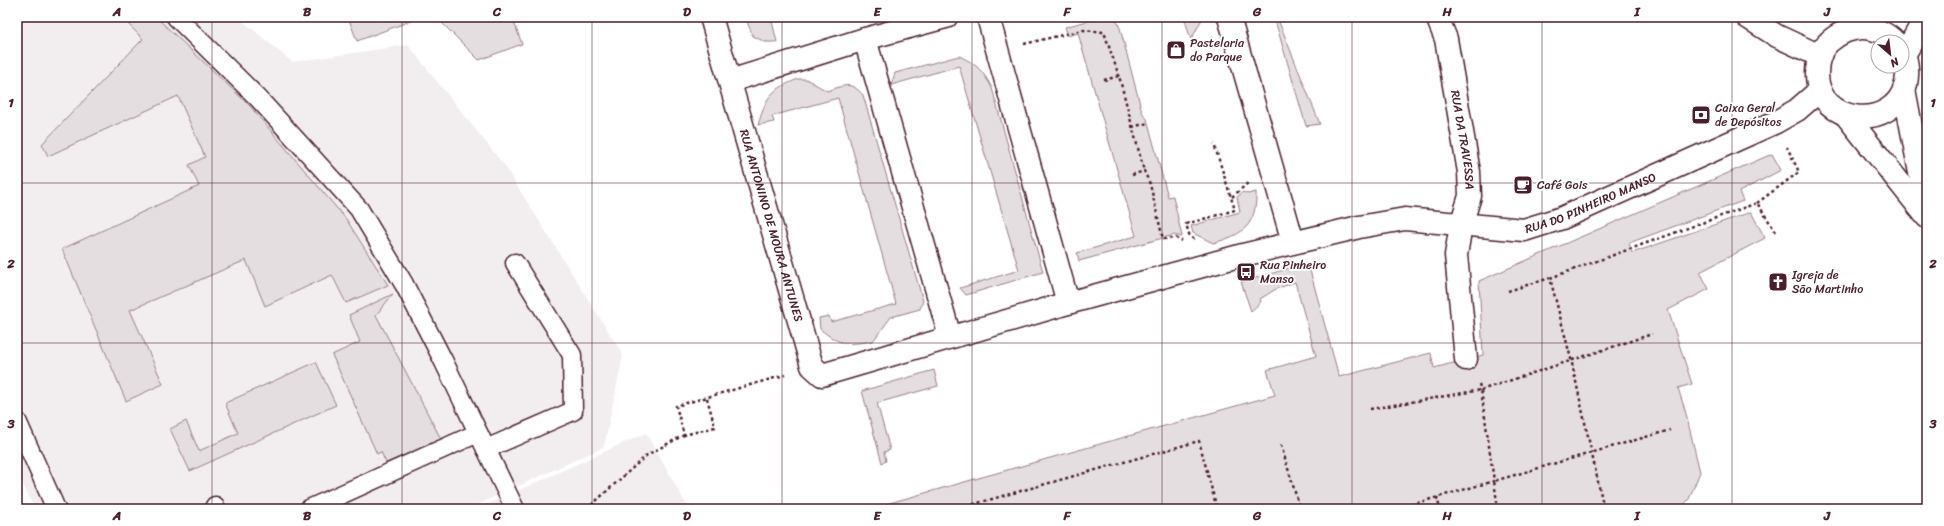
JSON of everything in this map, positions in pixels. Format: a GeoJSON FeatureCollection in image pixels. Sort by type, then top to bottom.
{"type":"FeatureCollection","features":[{"type":"Feature","properties":{"kind":"street","name":"RUA ANTONINO DE MOURA ANTUNES"},"geometry":{"type":"LineString","coordinates":[[711,17],[812,366]]}},
{"type":"Feature","properties":{"kind":"street"},"geometry":{"type":"LineString","coordinates":[[730,81],[865,39],[946,17]]}},
{"type":"Feature","properties":{"kind":"street"},"geometry":{"type":"LineString","coordinates":[[988,17],[1068,303]]}},
{"type":"Feature","properties":{"kind":"street"},"geometry":{"type":"LineString","coordinates":[[812,366],[822,375],[1068,303],[1293,242],[1229,17]]}},
{"type":"Feature","properties":{"kind":"street","name":"RUA DA TRAVESSA"},"geometry":{"type":"LineString","coordinates":[[1437,17],[1446,39],[1469,172],[1470,196],[1461,225],[1456,255],[1466,358]]}},
{"type":"Feature","properties":{"kind":"street"},"geometry":{"type":"LineString","coordinates":[[1747,17],[1777,36],[1820,56]]}},
{"type":"Feature","properties":{"kind":"street"},"geometry":{"type":"LineString","coordinates":[[1902,34],[1926,17]]}},
{"type":"Feature","properties":{"kind":"street"},"geometry":{"type":"LineString","coordinates":[[1882,34],[1866,28],[1851,28],[1838,34],[1828,43],[1820,56],[1817,67],[1817,78],[1820,90],[1826,100],[1835,109],[1845,114],[1859,117],[1873,117],[1886,111],[1897,102],[1904,90]]}},
{"type":"Feature","properties":{"kind":"street"},"geometry":{"type":"LineString","coordinates":[[865,39],[950,337]]}},
{"type":"Feature","properties":{"kind":"street"},"geometry":{"type":"LineString","coordinates":[[1906,74],[1904,90],[1927,210]]}},
{"type":"Feature","properties":{"kind":"street","name":"RUA DO PINHEIRO MANSO"},"geometry":{"type":"LineString","coordinates":[[1293,242],[1359,227],[1405,219],[1524,230],[1562,218],[1776,122],[1797,110],[1820,90]]}},
{"type":"Feature","properties":{"kind":"street"},"geometry":{"type":"LineString","coordinates":[[1845,114],[1927,217]]}},
{"type":"Feature","properties":{"kind":"lane"},"geometry":{"type":"LineString","coordinates":[[176,17],[258,98],[359,209],[404,284],[515,509]]}},
{"type":"Feature","properties":{"kind":"lane"},"geometry":{"type":"LineString","coordinates":[[486,450],[573,411],[572,355],[515,263]]}},
{"type":"Feature","properties":{"kind":"lane"},"geometry":{"type":"LineString","coordinates":[[17,422],[56,509]]}},
{"type":"Feature","properties":{"kind":"lane"},"geometry":{"type":"LineString","coordinates":[[309,509],[478,433]]}},
{"type":"Feature","properties":{"kind":"path"},"geometry":{"type":"LineString","coordinates":[[997,51],[1083,30],[1104,32],[1119,76],[1144,171],[1150,184],[1163,240],[1176,238],[1189,244]]}},
{"type":"Feature","properties":{"kind":"path"},"geometry":{"type":"LineString","coordinates":[[1104,80],[1119,76]]}},
{"type":"Feature","properties":{"kind":"path"},"geometry":{"type":"LineString","coordinates":[[1508,291],[1550,278],[1757,203],[1799,172],[1776,122]]}},
{"type":"Feature","properties":{"kind":"path"},"geometry":{"type":"LineString","coordinates":[[1132,127],[1148,123]]}},
{"type":"Feature","properties":{"kind":"path"},"geometry":{"type":"LineString","coordinates":[[1187,229],[1186,224],[1236,210],[1214,144]]}},
{"type":"Feature","properties":{"kind":"path"},"geometry":{"type":"LineString","coordinates":[[1132,175],[1144,171]]}},
{"type":"Feature","properties":{"kind":"path"},"geometry":{"type":"LineString","coordinates":[[1232,198],[1248,183]]}},
{"type":"Feature","properties":{"kind":"path"},"geometry":{"type":"LineString","coordinates":[[1757,203],[1776,232]]}},
{"type":"Feature","properties":{"kind":"path"},"geometry":{"type":"LineString","coordinates":[[1550,278],[1571,359],[1604,509]]}},
{"type":"Feature","properties":{"kind":"path"},"geometry":{"type":"LineString","coordinates":[[1370,409],[1481,390],[1571,359],[1652,334]]}},
{"type":"Feature","properties":{"kind":"path"},"geometry":{"type":"LineString","coordinates":[[1466,358],[1474,364],[1481,390],[1498,509]]}},
{"type":"Feature","properties":{"kind":"path"},"geometry":{"type":"LineString","coordinates":[[684,435],[676,406],[812,366]]}},
{"type":"Feature","properties":{"kind":"path"},"geometry":{"type":"LineString","coordinates":[[587,509],[647,455],[684,435],[715,427],[706,398]]}},
{"type":"Feature","properties":{"kind":"path"},"geometry":{"type":"LineString","coordinates":[[1396,509],[1670,430]]}},
{"type":"Feature","properties":{"kind":"path"},"geometry":{"type":"LineString","coordinates":[[958,509],[968,508],[1199,441],[1217,509]]}},
{"type":"Feature","properties":{"kind":"path"},"geometry":{"type":"LineString","coordinates":[[1281,445],[1300,509]]}},
{"type":"Feature","properties":{"kind":"path"},"geometry":{"type":"LineString","coordinates":[[1437,497],[1440,509]]}},
{"type":"Feature","properties":{"kind":"shaded area"},"geometry":{"type":"Polygon","coordinates":[[[17,17],[238,17],[292,62],[408,45],[504,165],[623,355],[604,447],[468,509],[34,509],[17,471],[17,17]]]}},
{"type":"Feature","properties":{"kind":"shaded area"},"geometry":{"type":"Polygon","coordinates":[[[137,17],[156,17],[249,105],[346,219],[388,285],[346,303],[332,275],[265,306],[246,260],[130,310],[163,384],[126,401],[62,249],[199,186],[189,165],[205,157],[178,96],[48,156],[42,144],[143,39],[129,25],[137,17]]]}},
{"type":"Feature","properties":{"kind":"shaded area"},"geometry":{"type":"Polygon","coordinates":[[[348,17],[362,17],[363,21],[375,17],[421,17],[357,41],[348,17]]]}},
{"type":"Feature","properties":{"kind":"shaded area"},"geometry":{"type":"Polygon","coordinates":[[[436,17],[512,17],[522,44],[479,60],[436,17]]]}},
{"type":"Feature","properties":{"kind":"shaded area"},"geometry":{"type":"Polygon","coordinates":[[[745,17],[771,17],[777,42],[765,42],[753,36],[745,17]]]}},
{"type":"Feature","properties":{"kind":"shaded area"},"geometry":{"type":"Polygon","coordinates":[[[1102,17],[1115,17],[1120,28],[1142,112],[1147,119],[1168,197],[1173,196],[1182,237],[1174,235],[1079,261],[1077,253],[1136,236],[1078,33],[1068,36],[1065,27],[1102,17]]]}},
{"type":"Feature","properties":{"kind":"shaded area"},"geometry":{"type":"Polygon","coordinates":[[[1184,17],[1203,17],[1191,40],[1184,17]]]}},
{"type":"Feature","properties":{"kind":"shaded area"},"geometry":{"type":"Polygon","coordinates":[[[1274,17],[1277,17],[1320,124],[1306,126],[1274,17]]]}},
{"type":"Feature","properties":{"kind":"shaded area"},"geometry":{"type":"Polygon","coordinates":[[[959,56],[975,65],[986,77],[992,88],[1043,272],[966,295],[960,288],[1019,270],[959,66],[891,85],[895,73],[959,56]]]}},
{"type":"Feature","properties":{"kind":"shaded area"},"geometry":{"type":"Polygon","coordinates":[[[798,79],[806,79],[827,91],[842,86],[850,86],[854,87],[863,95],[923,301],[920,309],[891,317],[873,341],[845,343],[833,339],[820,329],[819,318],[829,316],[831,322],[896,304],[838,98],[772,116],[774,122],[758,125],[764,107],[770,96],[781,87],[798,79]]]}},
{"type":"Feature","properties":{"kind":"shaded area"},"geometry":{"type":"Polygon","coordinates":[[[1772,154],[1781,170],[1739,192],[1743,201],[1629,243],[1632,253],[1751,212],[1765,238],[1700,272],[1709,289],[1668,310],[1692,384],[1678,388],[1700,472],[1689,499],[1680,509],[868,509],[1275,395],[1267,370],[1316,356],[1295,282],[1276,289],[1260,299],[1261,302],[1251,311],[1241,282],[1308,263],[1339,377],[1431,353],[1434,368],[1483,355],[1479,281],[1772,154]]]}},
{"type":"Feature","properties":{"kind":"shaded area"},"geometry":{"type":"Polygon","coordinates":[[[1243,192],[1248,194],[1256,192],[1256,203],[1251,221],[1240,232],[1224,240],[1213,243],[1193,233],[1191,226],[1240,212],[1237,197],[1243,192]]]}},
{"type":"Feature","properties":{"kind":"shaded area"},"geometry":{"type":"Polygon","coordinates":[[[393,294],[376,315],[441,439],[386,463],[381,452],[377,454],[332,355],[360,342],[349,315],[393,294]]]}},
{"type":"Feature","properties":{"kind":"shaded area"},"geometry":{"type":"Polygon","coordinates":[[[316,362],[336,405],[190,471],[170,429],[186,421],[199,451],[238,433],[225,403],[316,362]]]}},
{"type":"Feature","properties":{"kind":"shaded area"},"geometry":{"type":"Polygon","coordinates":[[[934,370],[938,386],[877,403],[890,450],[884,452],[886,461],[882,463],[862,391],[934,370]]]}},
{"type":"Feature","properties":{"kind":"shaded area"},"geometry":{"type":"Polygon","coordinates":[[[646,433],[689,509],[476,509],[517,491],[646,433]]]}},
{"type":"Feature","properties":{"kind":"place","name":"Pastelaria do Parque"},"geometry":{"type":"Point","coordinates":[1176,50]}},
{"type":"Feature","properties":{"kind":"place","name":"Caixa Geral de Depósitos"},"geometry":{"type":"Point","coordinates":[1701,115]}},
{"type":"Feature","properties":{"kind":"place","name":"Café Gois"},"geometry":{"type":"Point","coordinates":[1523,185]}},
{"type":"Feature","properties":{"kind":"place","name":"Rua Pinheiro Manso"},"geometry":{"type":"Point","coordinates":[1246,272]}},
{"type":"Feature","properties":{"kind":"place","name":"Igreja de São Martinho"},"geometry":{"type":"Point","coordinates":[1778,282]}}]}
